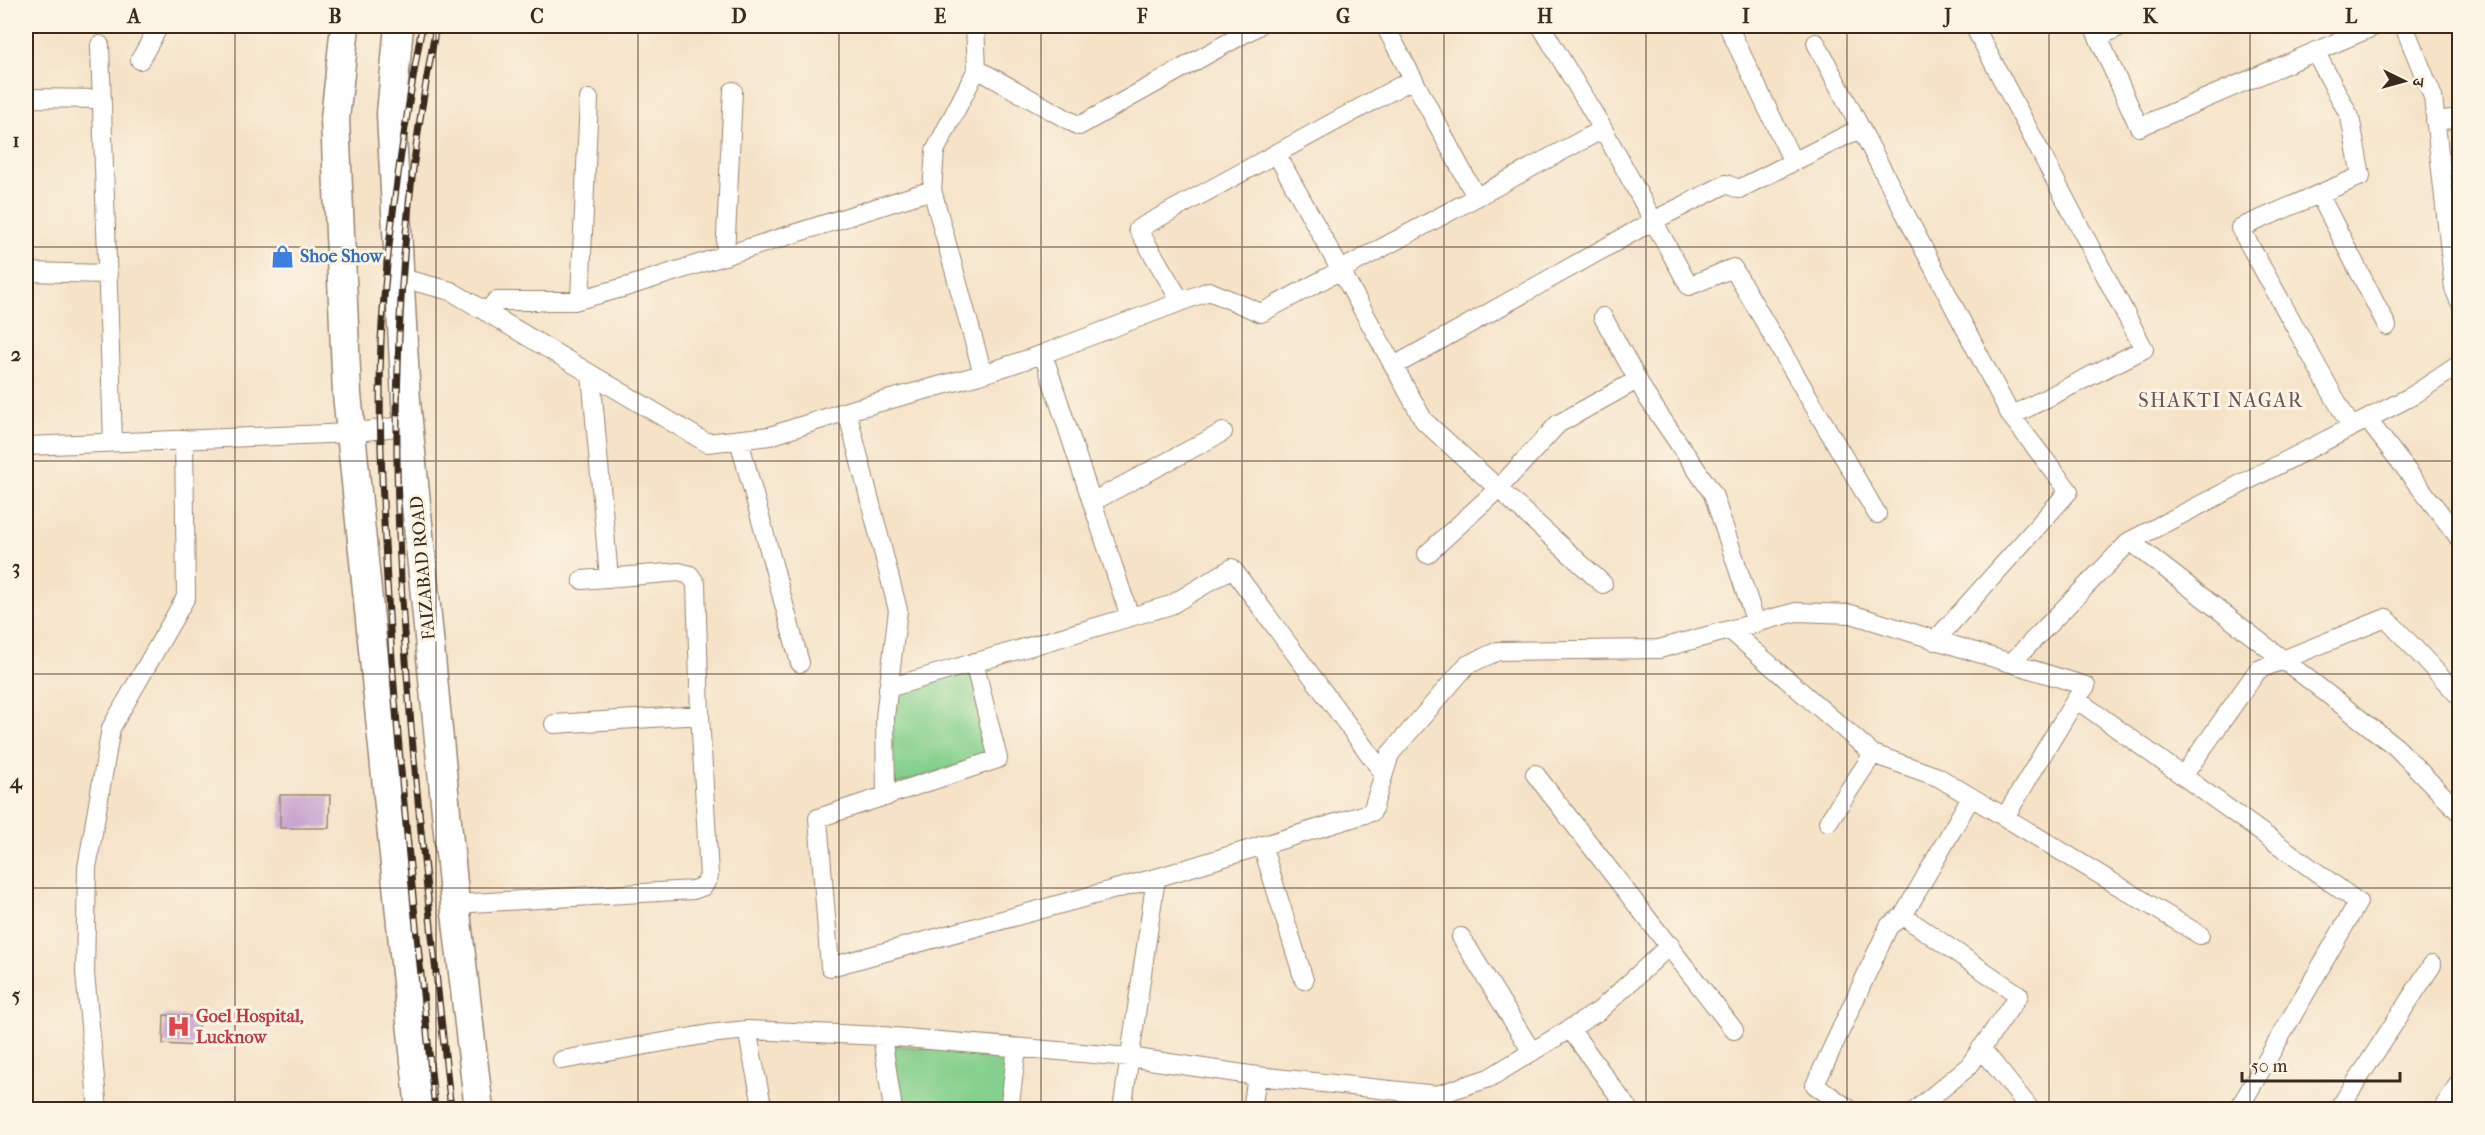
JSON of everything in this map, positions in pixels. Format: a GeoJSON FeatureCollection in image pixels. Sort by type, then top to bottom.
{"type":"FeatureCollection","features":[{"type":"Feature","properties":{"kind":"main road"},"geometry":{"type":"LineString","coordinates":[[345,26],[335,119],[347,394],[420,1110]]}},
{"type":"Feature","properties":{"kind":"main road","name":"FAIZABAD ROAD"},"geometry":{"type":"LineString","coordinates":[[399,26],[391,114],[409,425],[455,904],[479,1110]]}},
{"type":"Feature","properties":{"kind":"street"},"geometry":{"type":"LineString","coordinates":[[140,60],[159,26]]}},
{"type":"Feature","properties":{"kind":"street"},"geometry":{"type":"LineString","coordinates":[[975,26],[977,69],[935,151],[932,190],[983,374]]}},
{"type":"Feature","properties":{"kind":"street"},"geometry":{"type":"LineString","coordinates":[[977,69],[1079,126],[1258,26]]}},
{"type":"Feature","properties":{"kind":"street"},"geometry":{"type":"LineString","coordinates":[[1385,26],[1476,197]]}},
{"type":"Feature","properties":{"kind":"street"},"geometry":{"type":"LineString","coordinates":[[1541,26],[1603,129],[1689,286],[1733,268],[1877,514]]}},
{"type":"Feature","properties":{"kind":"street"},"geometry":{"type":"LineString","coordinates":[[1728,26],[1793,162]]}},
{"type":"Feature","properties":{"kind":"street"},"geometry":{"type":"LineString","coordinates":[[1974,26],[2144,349],[2011,416]]}},
{"type":"Feature","properties":{"kind":"street"},"geometry":{"type":"LineString","coordinates":[[2121,26],[2096,31],[2139,127],[2374,26]]}},
{"type":"Feature","properties":{"kind":"street"},"geometry":{"type":"LineString","coordinates":[[2404,26],[2433,97],[2454,289],[2460,302]]}},
{"type":"Feature","properties":{"kind":"street"},"geometry":{"type":"LineString","coordinates":[[1816,43],[2011,416],[2069,491],[1935,641]]}},
{"type":"Feature","properties":{"kind":"street"},"geometry":{"type":"LineString","coordinates":[[100,45],[113,442]]}},
{"type":"Feature","properties":{"kind":"street"},"geometry":{"type":"LineString","coordinates":[[2315,51],[2350,117],[2361,176],[2240,228],[2359,423],[2460,539]]}},
{"type":"Feature","properties":{"kind":"street"},"geometry":{"type":"LineString","coordinates":[[1180,300],[1138,229],[1413,79]]}},
{"type":"Feature","properties":{"kind":"street"},"geometry":{"type":"LineString","coordinates":[[725,256],[733,91]]}},
{"type":"Feature","properties":{"kind":"street"},"geometry":{"type":"LineString","coordinates":[[26,98],[102,99]]}},
{"type":"Feature","properties":{"kind":"street"},"geometry":{"type":"LineString","coordinates":[[580,299],[589,99]]}},
{"type":"Feature","properties":{"kind":"street"},"geometry":{"type":"LineString","coordinates":[[2435,121],[2460,118]]}},
{"type":"Feature","properties":{"kind":"street"},"geometry":{"type":"LineString","coordinates":[[1394,366],[1653,221],[1726,184],[1739,189],[1861,128]]}},
{"type":"Feature","properties":{"kind":"street"},"geometry":{"type":"LineString","coordinates":[[401,278],[451,291],[707,443],[739,440],[770,436],[847,411],[983,374],[1043,354],[1180,300],[1209,291],[1261,313],[1603,129]]}},
{"type":"Feature","properties":{"kind":"street"},"geometry":{"type":"LineString","coordinates":[[1276,153],[1424,421],[1603,584]]}},
{"type":"Feature","properties":{"kind":"street"},"geometry":{"type":"LineString","coordinates":[[486,312],[496,301],[574,301],[629,286],[932,190]]}},
{"type":"Feature","properties":{"kind":"street"},"geometry":{"type":"LineString","coordinates":[[2319,194],[2387,326]]}},
{"type":"Feature","properties":{"kind":"street"},"geometry":{"type":"LineString","coordinates":[[26,272],[108,274]]}},
{"type":"Feature","properties":{"kind":"street"},"geometry":{"type":"LineString","coordinates":[[1603,317],[1647,397],[1713,494],[1756,623]]}},
{"type":"Feature","properties":{"kind":"street"},"geometry":{"type":"LineString","coordinates":[[1043,354],[1130,617]]}},
{"type":"Feature","properties":{"kind":"street"},"geometry":{"type":"LineString","coordinates":[[2011,663],[2130,541],[2412,396],[2460,364]]}},
{"type":"Feature","properties":{"kind":"street"},"geometry":{"type":"LineString","coordinates":[[591,374],[609,578]]}},
{"type":"Feature","properties":{"kind":"street"},"geometry":{"type":"LineString","coordinates":[[1427,554],[1498,489],[1558,423],[1637,380]]}},
{"type":"Feature","properties":{"kind":"street"},"geometry":{"type":"LineString","coordinates":[[847,411],[898,610],[885,717],[885,797]]}},
{"type":"Feature","properties":{"kind":"street"},"geometry":{"type":"LineString","coordinates":[[26,446],[351,433],[409,425]]}},
{"type":"Feature","properties":{"kind":"street"},"geometry":{"type":"LineString","coordinates":[[1092,502],[1223,432]]}},
{"type":"Feature","properties":{"kind":"street"},"geometry":{"type":"LineString","coordinates":[[98,1110],[85,973],[87,868],[111,728],[186,597],[184,439]]}},
{"type":"Feature","properties":{"kind":"street"},"geometry":{"type":"LineString","coordinates":[[739,440],[800,663]]}},
{"type":"Feature","properties":{"kind":"street"},"geometry":{"type":"LineString","coordinates":[[2130,541],[2397,747],[2460,813]]}},
{"type":"Feature","properties":{"kind":"street"},"geometry":{"type":"LineString","coordinates":[[888,688],[1172,605],[1232,568],[1384,774]]}},
{"type":"Feature","properties":{"kind":"street"},"geometry":{"type":"LineString","coordinates":[[455,904],[693,890],[704,886],[709,876],[700,715],[696,584],[690,575],[679,572],[582,580]]}},
{"type":"Feature","properties":{"kind":"street"},"geometry":{"type":"LineString","coordinates":[[974,662],[998,759],[818,818],[830,967],[1156,878],[1372,812],[1390,754],[1467,665],[1498,651],[1659,649],[1796,612],[1851,614],[2086,686],[2005,817]]}},
{"type":"Feature","properties":{"kind":"street"},"geometry":{"type":"LineString","coordinates":[[2183,776],[2258,670],[2386,618],[2460,697]]}},
{"type":"Feature","properties":{"kind":"street"},"geometry":{"type":"LineString","coordinates":[[1730,630],[1873,754],[1938,777],[2199,935]]}},
{"type":"Feature","properties":{"kind":"street"},"geometry":{"type":"LineString","coordinates":[[2076,699],[2358,902],[2238,1110]]}},
{"type":"Feature","properties":{"kind":"street"},"geometry":{"type":"LineString","coordinates":[[554,724],[700,715]]}},
{"type":"Feature","properties":{"kind":"street"},"geometry":{"type":"LineString","coordinates":[[1828,822],[1873,754]]}},
{"type":"Feature","properties":{"kind":"street"},"geometry":{"type":"LineString","coordinates":[[1535,774],[1734,1030]]}},
{"type":"Feature","properties":{"kind":"street"},"geometry":{"type":"LineString","coordinates":[[1850,1110],[1815,1085],[1889,926],[1903,916],[1971,797]]}},
{"type":"Feature","properties":{"kind":"street"},"geometry":{"type":"LineString","coordinates":[[1262,845],[1304,980]]}},
{"type":"Feature","properties":{"kind":"street"},"geometry":{"type":"LineString","coordinates":[[1122,1110],[1156,878]]}},
{"type":"Feature","properties":{"kind":"street"},"geometry":{"type":"LineString","coordinates":[[1903,916],[2019,995],[1969,1066],[1916,1110]]}},
{"type":"Feature","properties":{"kind":"street"},"geometry":{"type":"LineString","coordinates":[[1461,937],[1532,1052]]}},
{"type":"Feature","properties":{"kind":"street"},"geometry":{"type":"LineString","coordinates":[[562,1060],[709,1034],[747,1030],[882,1036],[1129,1057],[1257,1076],[1437,1095],[1489,1078],[1599,1011],[1670,945]]}},
{"type":"Feature","properties":{"kind":"street"},"geometry":{"type":"LineString","coordinates":[[2338,1110],[2432,965]]}},
{"type":"Feature","properties":{"kind":"street"},"geometry":{"type":"LineString","coordinates":[[1570,1029],[1629,1110]]}},
{"type":"Feature","properties":{"kind":"street"},"geometry":{"type":"LineString","coordinates":[[747,1030],[763,1110]]}},
{"type":"Feature","properties":{"kind":"street"},"geometry":{"type":"LineString","coordinates":[[882,1036],[893,1110]]}},
{"type":"Feature","properties":{"kind":"street"},"geometry":{"type":"LineString","coordinates":[[1009,1110],[1017,1048]]}},
{"type":"Feature","properties":{"kind":"street"},"geometry":{"type":"LineString","coordinates":[[1981,1048],[2031,1110]]}},
{"type":"Feature","properties":{"kind":"street"},"geometry":{"type":"LineString","coordinates":[[1252,1110],[1257,1076]]}},
{"type":"Feature","properties":{"kind":"street"},"geometry":{"type":"LineString","coordinates":[[2442,1110],[2460,1081]]}},
{"type":"Feature","properties":{"kind":"green space"},"geometry":{"type":"Polygon","coordinates":[[[970,670],[993,755],[891,786],[893,693],[970,670]]]}},
{"type":"Feature","properties":{"kind":"green space"},"geometry":{"type":"Polygon","coordinates":[[[891,1045],[1010,1054],[1003,1109],[900,1109],[891,1045]]]}},
{"type":"Feature","properties":{"kind":"building"},"geometry":{"type":"Polygon","coordinates":[[[280,795],[330,795],[329,828],[280,828],[280,795]]]}},
{"type":"Feature","properties":{"kind":"building"},"geometry":{"type":"Polygon","coordinates":[[[164,1015],[199,1017],[197,1046],[163,1044],[164,1015]]]}},
{"type":"Feature","properties":{"kind":"railway"},"geometry":{"type":"LineString","coordinates":[[422,26],[387,261],[381,340],[380,401],[387,581],[396,714],[435,1110]]}},
{"type":"Feature","properties":{"kind":"railway"},"geometry":{"type":"LineString","coordinates":[[436,26],[412,174],[404,256],[399,338],[397,461],[403,624],[409,705],[451,1110]]}},
{"type":"Feature","properties":{"kind":"place","name":"Shoe Show"},"geometry":{"type":"Point","coordinates":[282,256]}},
{"type":"Feature","properties":{"kind":"place","name":"Goel Hospital, Lucknow"},"geometry":{"type":"Point","coordinates":[178,1026]}},
{"type":"Feature","properties":{"kind":"district","name":"SHAKTI NAGAR"},"geometry":{"type":"Point","coordinates":[2221,400]}}]}
